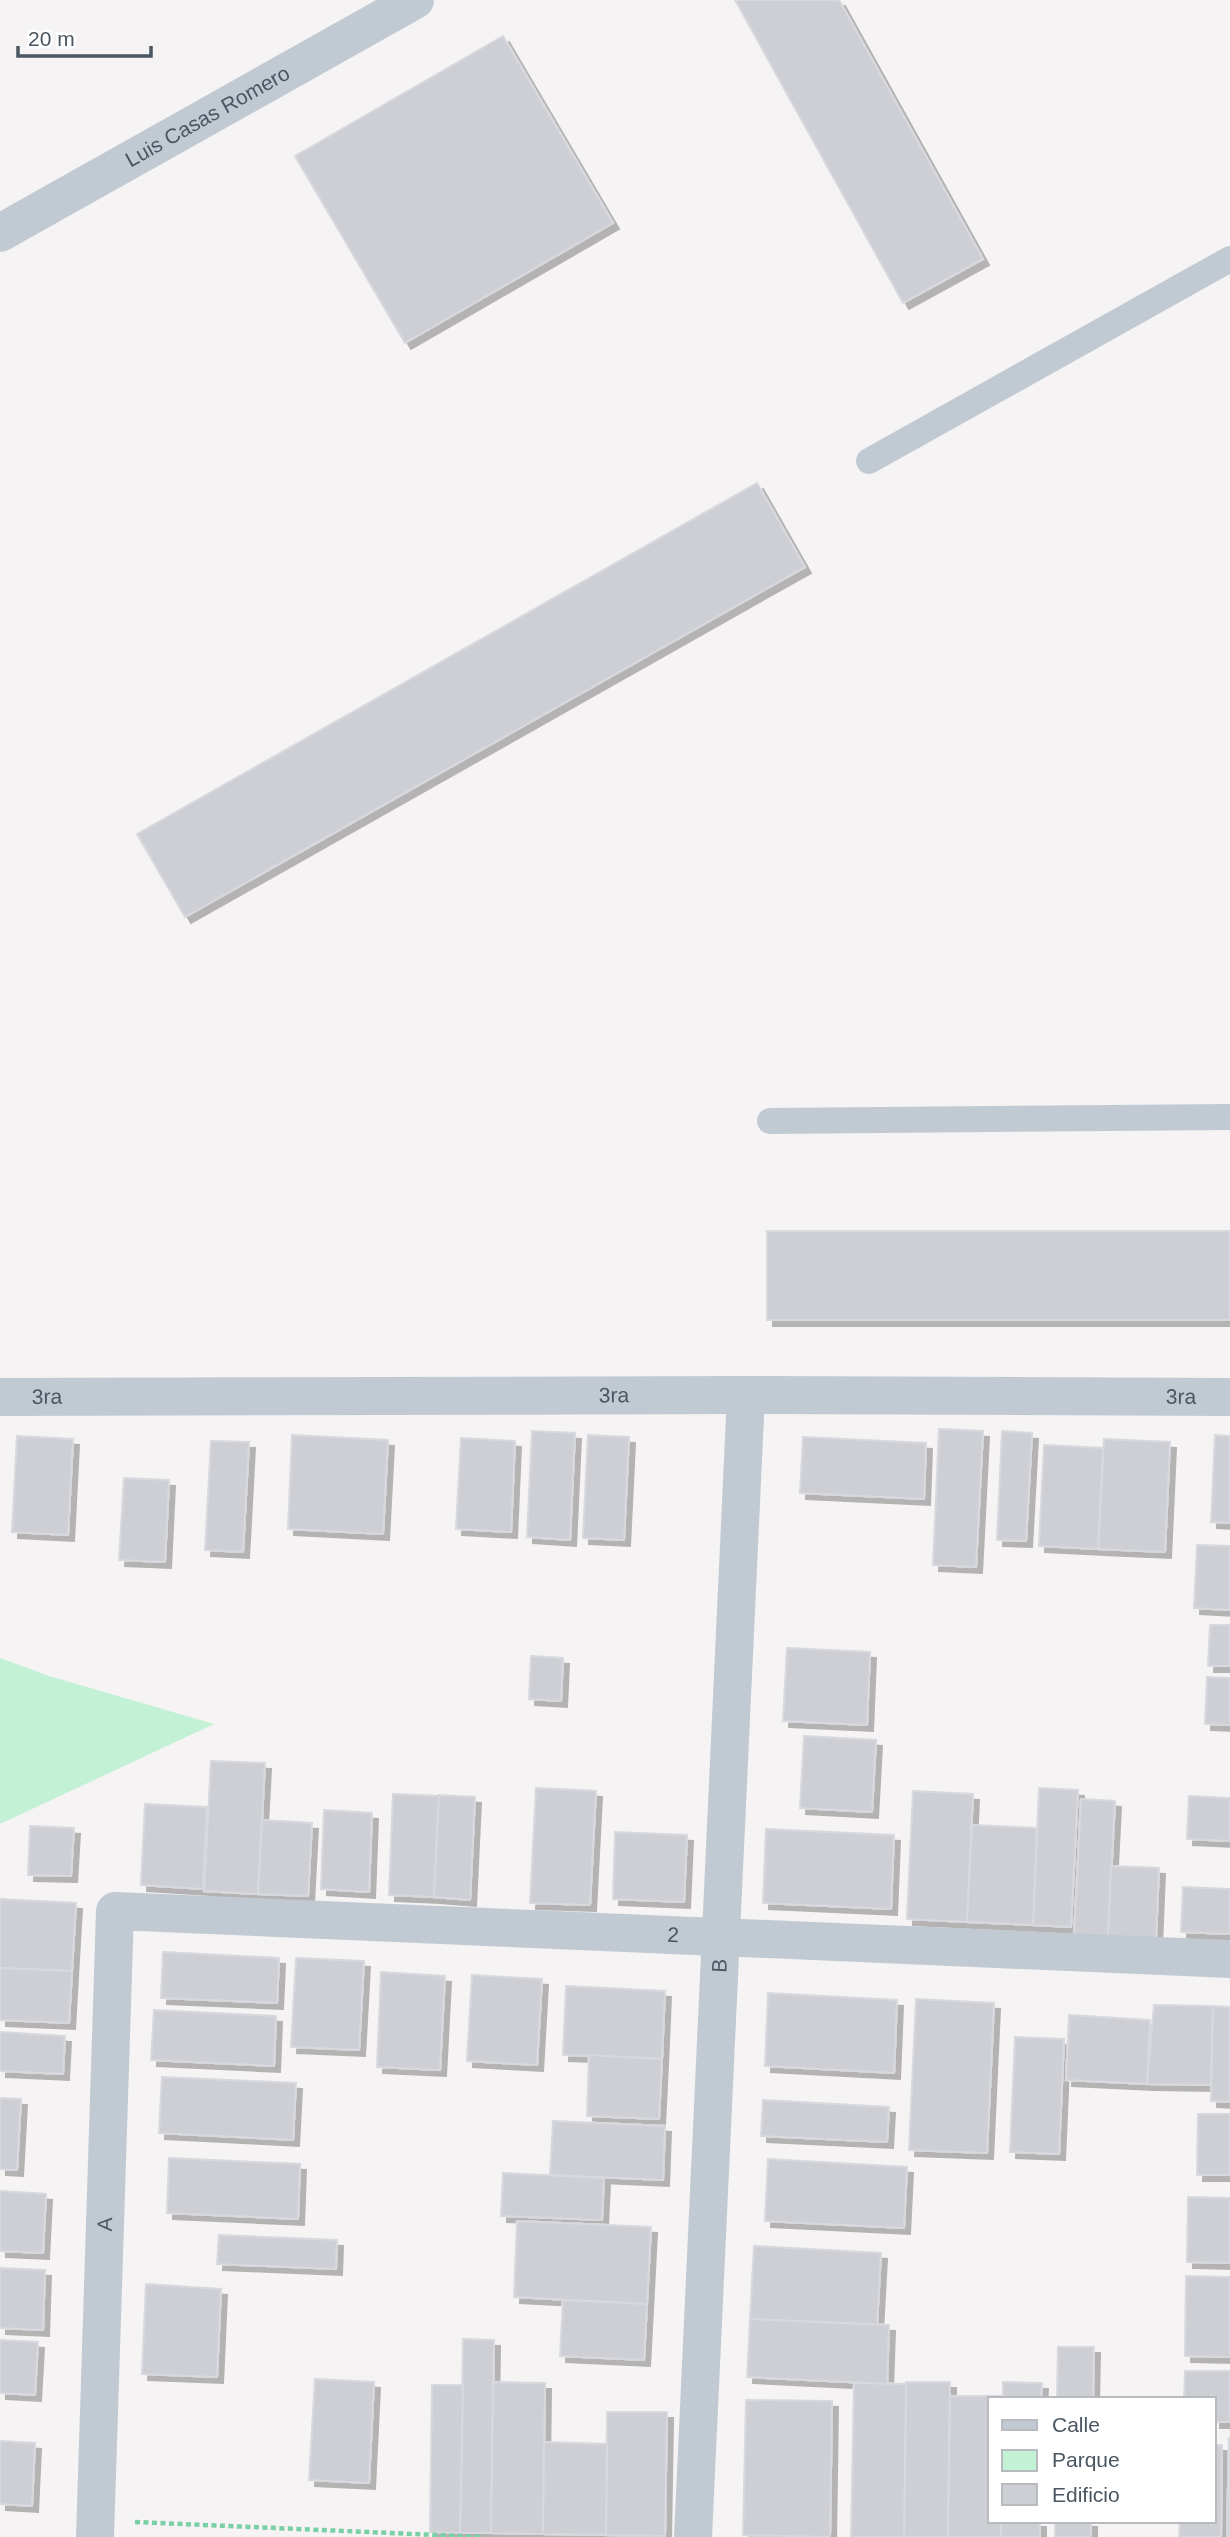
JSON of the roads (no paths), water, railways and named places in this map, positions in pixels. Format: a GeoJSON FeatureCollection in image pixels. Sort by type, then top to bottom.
{"type":"FeatureCollection","features":[{"type":"Feature","properties":{"kind":"street","name":"Luis Casas Romero"},"geometry":{"type":"LineString","coordinates":[[0,233],[415,0]]}},
{"type":"Feature","properties":{"kind":"street","name":"B"},"geometry":{"type":"LineString","coordinates":[[693,2537],[746,1395]]}},
{"type":"Feature","properties":{"kind":"street","name":"3ra"},"geometry":{"type":"LineString","coordinates":[[0,1397],[1230,1397]]}},
{"type":"Feature","properties":{"kind":"street","name":"2"},"geometry":{"type":"LineString","coordinates":[[115,1910],[1230,1959]]}},
{"type":"Feature","properties":{"kind":"street","name":"A"},"geometry":{"type":"LineString","coordinates":[[95,2528],[115,1910]]}},
{"type":"Feature","properties":{"kind":"lane"},"geometry":{"type":"LineString","coordinates":[[869,461],[1230,259]]}},
{"type":"Feature","properties":{"kind":"lane"},"geometry":{"type":"LineString","coordinates":[[770,1121],[1230,1117]]}}]}
